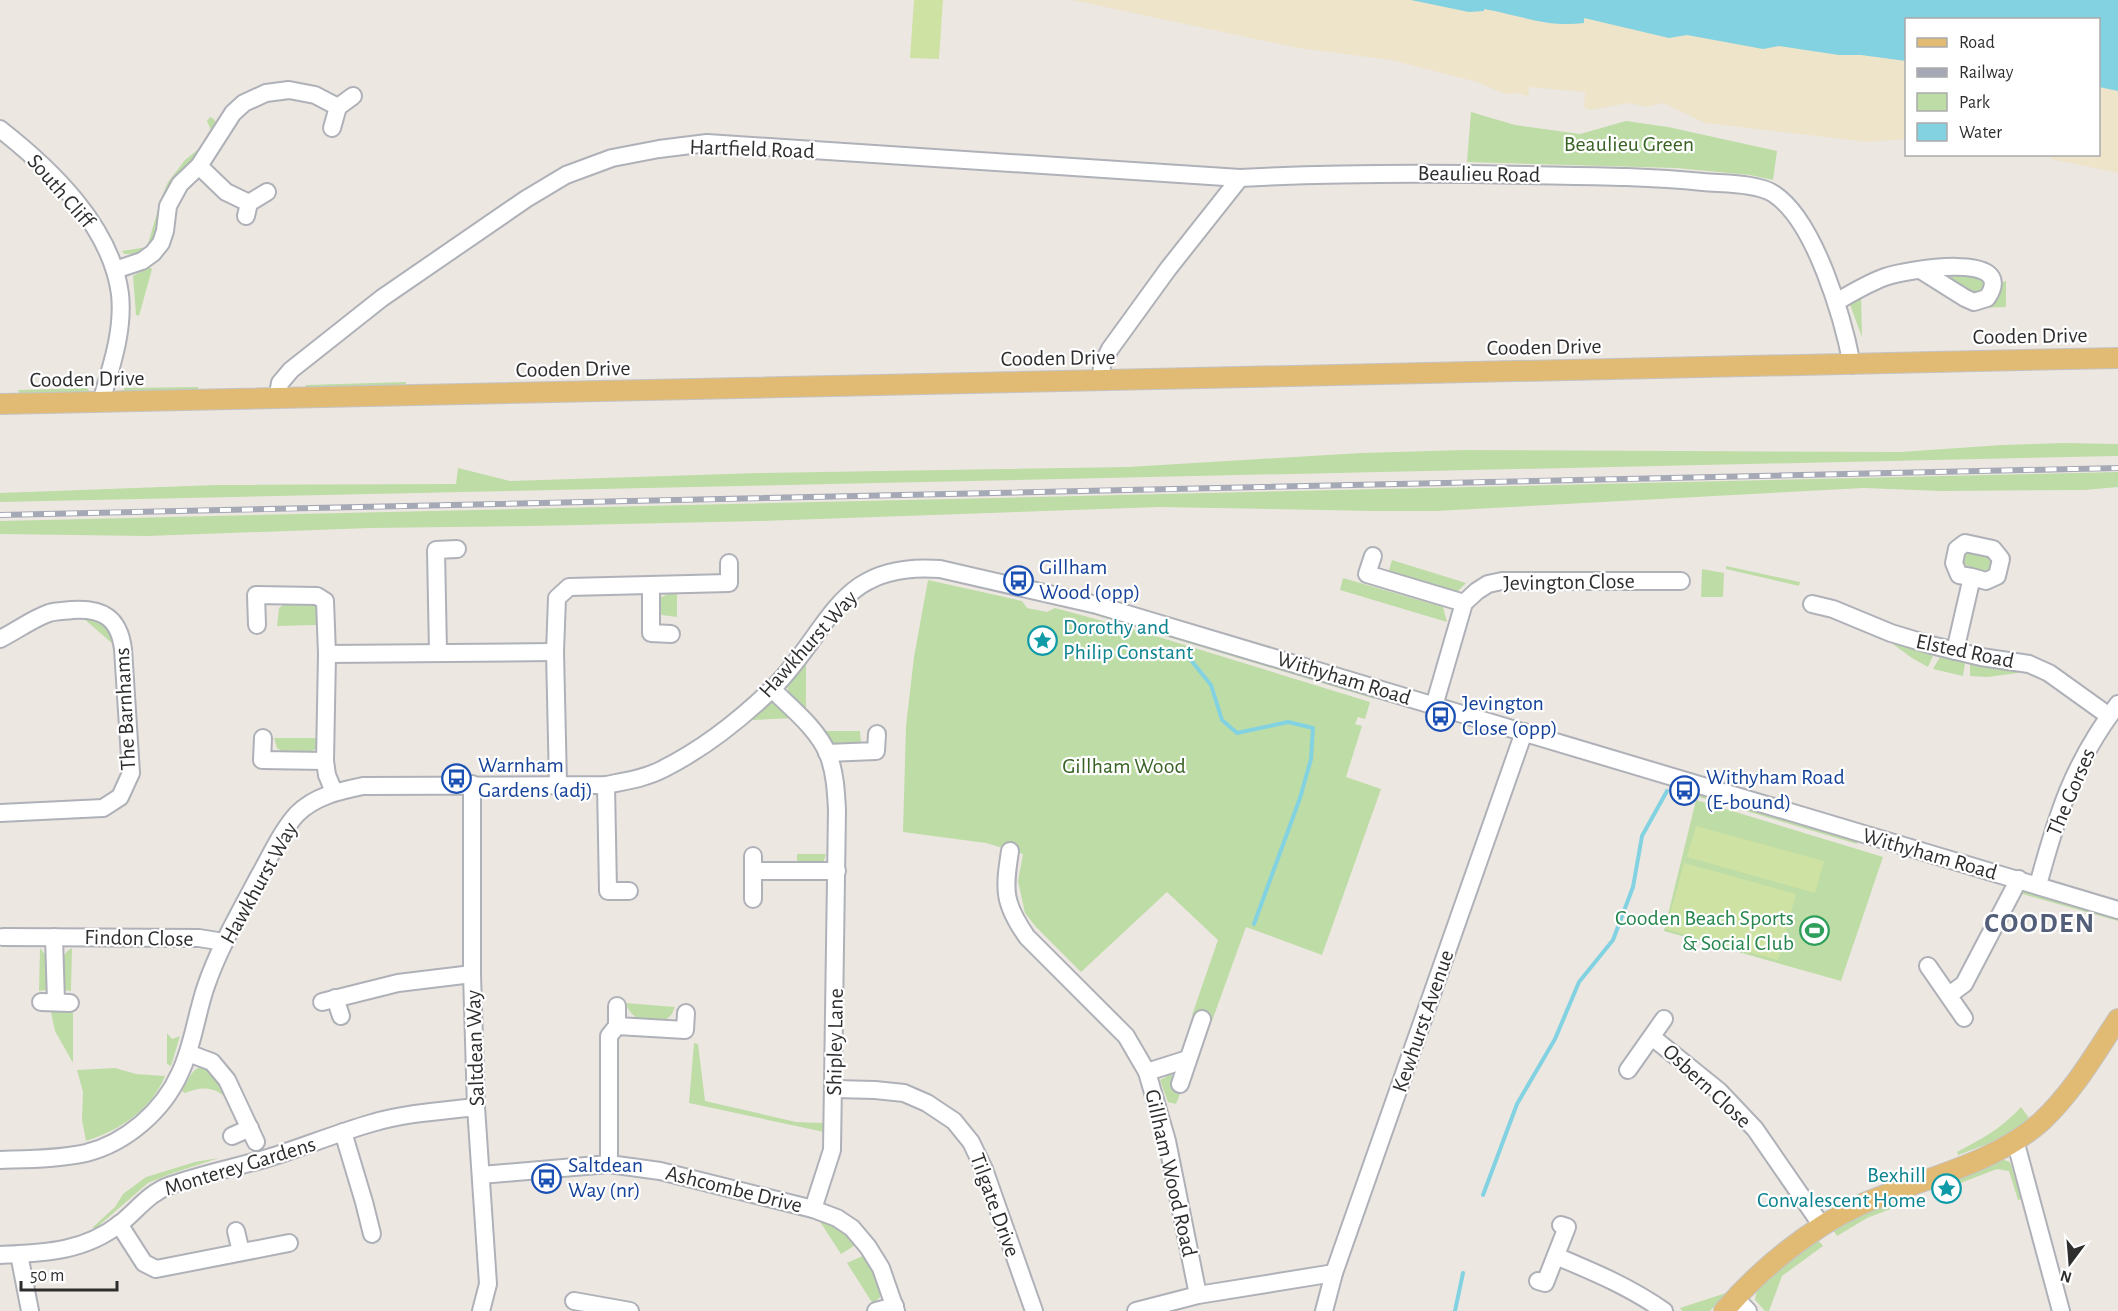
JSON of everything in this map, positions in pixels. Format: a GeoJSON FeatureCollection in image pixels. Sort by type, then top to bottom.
{"type":"FeatureCollection","features":[{"type":"Feature","properties":{"kind":"main road","name":"Cooden Drive"},"geometry":{"type":"LineString","coordinates":[[0,404],[2118,358]]}},
{"type":"Feature","properties":{"kind":"main road"},"geometry":{"type":"LineString","coordinates":[[1736,1307],[1784,1254],[1822,1226],[1859,1206],[1983,1158],[2041,1122],[2074,1086],[2118,1019]]}},
{"type":"Feature","properties":{"kind":"street"},"geometry":{"type":"LineString","coordinates":[[115,270],[142,261],[153,254],[163,237],[168,206],[180,183],[199,166],[233,113],[244,103],[266,93],[289,90],[315,95],[338,107]]}},
{"type":"Feature","properties":{"kind":"street"},"geometry":{"type":"LineString","coordinates":[[332,128],[338,107],[353,96]]}},
{"type":"Feature","properties":{"kind":"street","name":"South Cliff"},"geometry":{"type":"LineString","coordinates":[[0,129],[24,148],[75,201],[97,231],[115,270],[120,295],[120,320],[117,342],[101,402]]}},
{"type":"Feature","properties":{"kind":"street","name":"Hartfield Road"},"geometry":{"type":"LineString","coordinates":[[277,399],[280,383],[291,370],[382,298],[526,199],[566,175],[612,158],[707,143],[1240,178]]}},
{"type":"Feature","properties":{"kind":"street"},"geometry":{"type":"LineString","coordinates":[[199,166],[248,210],[267,192]]}},
{"type":"Feature","properties":{"kind":"street","name":"Beaulieu Road"},"geometry":{"type":"LineString","coordinates":[[1240,178],[1311,174],[1474,174],[1675,179],[1754,187],[1770,191],[1794,215],[1805,231],[1823,267],[1847,340],[1851,364]]}},
{"type":"Feature","properties":{"kind":"street"},"geometry":{"type":"LineString","coordinates":[[1101,381],[1102,365],[1110,349],[1168,269],[1240,178]]}},
{"type":"Feature","properties":{"kind":"street"},"geometry":{"type":"LineString","coordinates":[[1836,302],[1861,287],[1885,277],[1922,271]]}},
{"type":"Feature","properties":{"kind":"street"},"geometry":{"type":"LineString","coordinates":[[438,652],[436,550],[457,549]]}},
{"type":"Feature","properties":{"kind":"street"},"geometry":{"type":"LineString","coordinates":[[1373,556],[1367,574],[1464,603],[1434,706]]}},
{"type":"Feature","properties":{"kind":"street"},"geometry":{"type":"LineString","coordinates":[[558,784],[555,652],[557,598],[569,586],[729,583],[729,563]]}},
{"type":"Feature","properties":{"kind":"street","name":"Hawkhurst Way"},"geometry":{"type":"LineString","coordinates":[[0,1160],[38,1159],[87,1153],[120,1139],[148,1119],[180,1074],[206,986],[224,942],[275,848],[297,815],[314,801],[334,792],[363,786],[606,785],[636,779],[662,770],[726,728],[772,689],[790,670],[840,602],[856,588],[875,577],[896,570],[918,567],[940,569],[1017,586]]}},
{"type":"Feature","properties":{"kind":"street"},"geometry":{"type":"LineString","coordinates":[[1955,651],[1972,578]]}},
{"type":"Feature","properties":{"kind":"street","name":"Jevington Close"},"geometry":{"type":"LineString","coordinates":[[1464,603],[1483,587],[1502,580],[1681,581]]}},
{"type":"Feature","properties":{"kind":"street"},"geometry":{"type":"LineString","coordinates":[[651,585],[651,633],[671,634]]}},
{"type":"Feature","properties":{"kind":"street","name":"Withyham Road"},"geometry":{"type":"LineString","coordinates":[[1017,586],[1120,611],[2118,910]]}},
{"type":"Feature","properties":{"kind":"street"},"geometry":{"type":"LineString","coordinates":[[257,625],[256,595],[317,596],[324,601],[327,654],[325,761],[327,775],[334,792]]}},
{"type":"Feature","properties":{"kind":"street","name":"Elsted Road"},"geometry":{"type":"LineString","coordinates":[[1812,604],[1833,609],[1891,633],[1955,651],[2029,664],[2114,710]]}},
{"type":"Feature","properties":{"kind":"street","name":"The Barnhams"},"geometry":{"type":"LineString","coordinates":[[0,639],[51,612],[86,609],[104,614],[114,622],[121,633],[123,649],[131,773],[120,797],[103,808],[0,813]]}},
{"type":"Feature","properties":{"kind":"street"},"geometry":{"type":"LineString","coordinates":[[327,654],[555,652]]}},
{"type":"Feature","properties":{"kind":"street","name":"Shipley Lane"},"geometry":{"type":"LineString","coordinates":[[772,689],[815,734],[827,753],[835,779],[837,871],[832,1150],[813,1209]]}},
{"type":"Feature","properties":{"kind":"street","name":"The Gorses"},"geometry":{"type":"LineString","coordinates":[[2038,885],[2063,800],[2091,742],[2114,710]]}},
{"type":"Feature","properties":{"kind":"street","name":"Kewhurst Avenue"},"geometry":{"type":"LineString","coordinates":[[1324,1311],[1334,1273],[1524,732]]}},
{"type":"Feature","properties":{"kind":"street"},"geometry":{"type":"LineString","coordinates":[[827,753],[876,751],[877,734]]}},
{"type":"Feature","properties":{"kind":"street"},"geometry":{"type":"LineString","coordinates":[[263,738],[262,760],[325,761]]}},
{"type":"Feature","properties":{"kind":"street","name":"Saltdean Way"},"geometry":{"type":"LineString","coordinates":[[472,784],[472,974],[476,1107],[488,1284],[482,1311]]}},
{"type":"Feature","properties":{"kind":"street"},"geometry":{"type":"LineString","coordinates":[[606,785],[609,891],[629,891]]}},
{"type":"Feature","properties":{"kind":"street","name":"Gillham Wood Road"},"geometry":{"type":"LineString","coordinates":[[1010,851],[1005,886],[1015,921],[1027,937],[1126,1036],[1147,1072],[1167,1141],[1198,1295]]}},
{"type":"Feature","properties":{"kind":"street"},"geometry":{"type":"LineString","coordinates":[[753,898],[753,863],[837,871]]}},
{"type":"Feature","properties":{"kind":"street"},"geometry":{"type":"LineString","coordinates":[[1949,995],[1964,984],[2019,879]]}},
{"type":"Feature","properties":{"kind":"street","name":"Findon Close"},"geometry":{"type":"LineString","coordinates":[[3,937],[199,938],[224,942]]}},
{"type":"Feature","properties":{"kind":"street","name":"Findon Close"},"geometry":{"type":"LineString","coordinates":[[54,937],[56,1002]]}},
{"type":"Feature","properties":{"kind":"street"},"geometry":{"type":"LineString","coordinates":[[1928,966],[1964,1018]]}},
{"type":"Feature","properties":{"kind":"street"},"geometry":{"type":"LineString","coordinates":[[341,1016],[328,1000],[398,983],[472,974]]}},
{"type":"Feature","properties":{"kind":"street"},"geometry":{"type":"LineString","coordinates":[[609,1164],[609,1036],[616,1026],[617,1006]]}},
{"type":"Feature","properties":{"kind":"street"},"geometry":{"type":"LineString","coordinates":[[616,1026],[685,1030],[686,1013]]}},
{"type":"Feature","properties":{"kind":"street"},"geometry":{"type":"LineString","coordinates":[[1180,1084],[1202,1019]]}},
{"type":"Feature","properties":{"kind":"street","name":"Osbern Close"},"geometry":{"type":"LineString","coordinates":[[1628,1070],[1664,1019]]}},
{"type":"Feature","properties":{"kind":"street","name":"Osbern Close"},"geometry":{"type":"LineString","coordinates":[[1652,1037],[1719,1091],[1755,1130],[1822,1226]]}},
{"type":"Feature","properties":{"kind":"street"},"geometry":{"type":"LineString","coordinates":[[188,1053],[212,1062],[228,1080],[253,1135],[232,1136]]}},
{"type":"Feature","properties":{"kind":"street"},"geometry":{"type":"LineString","coordinates":[[1147,1072],[1188,1059]]}},
{"type":"Feature","properties":{"kind":"street","name":"Tilgate Drive"},"geometry":{"type":"LineString","coordinates":[[834,1089],[875,1090],[904,1094],[927,1103],[954,1121],[971,1142],[984,1169],[1034,1311]]}},
{"type":"Feature","properties":{"kind":"street","name":"Monterey Gardens"},"geometry":{"type":"LineString","coordinates":[[0,1255],[77,1247],[94,1241],[119,1224],[151,1194],[170,1185],[267,1158],[374,1122],[409,1115],[476,1107]]}},
{"type":"Feature","properties":{"kind":"street"},"geometry":{"type":"LineString","coordinates":[[343,1132],[364,1202],[364,1225]]}},
{"type":"Feature","properties":{"kind":"street"},"geometry":{"type":"LineString","coordinates":[[2014,1140],[2061,1311]]}},
{"type":"Feature","properties":{"kind":"street","name":"Ashcombe Drive"},"geometry":{"type":"LineString","coordinates":[[481,1175],[609,1164],[660,1171],[813,1209],[837,1218],[852,1228],[862,1240],[881,1268],[895,1308]]}},
{"type":"Feature","properties":{"kind":"street"},"geometry":{"type":"LineString","coordinates":[[119,1224],[144,1263],[156,1269],[289,1244]]}},
{"type":"Feature","properties":{"kind":"street"},"geometry":{"type":"LineString","coordinates":[[1538,1281],[1545,1283],[1567,1227],[1561,1225]]}},
{"type":"Feature","properties":{"kind":"street"},"geometry":{"type":"LineString","coordinates":[[236,1231],[241,1252]]}},
{"type":"Feature","properties":{"kind":"street"},"geometry":{"type":"LineString","coordinates":[[19,1254],[30,1311]]}},
{"type":"Feature","properties":{"kind":"street"},"geometry":{"type":"LineString","coordinates":[[1556,1256],[1610,1279],[1664,1311]]}},
{"type":"Feature","properties":{"kind":"street"},"geometry":{"type":"LineString","coordinates":[[1136,1311],[1198,1295],[1334,1273]]}},
{"type":"Feature","properties":{"kind":"street"},"geometry":{"type":"LineString","coordinates":[[574,1301],[596,1308],[630,1311]]}},
{"type":"Feature","properties":{"kind":"street"},"geometry":{"type":"LineString","coordinates":[[876,1311],[895,1308]]}},
{"type":"Feature","properties":{"kind":"green space"},"geometry":{"type":"Polygon","coordinates":[[[914,0],[943,0],[939,59],[910,58],[914,0]]]}},
{"type":"Feature","properties":{"kind":"green space","name":"Beaulieu Green"},"geometry":{"type":"Polygon","coordinates":[[[1471,112],[1515,125],[1580,134],[1626,121],[1668,127],[1777,151],[1773,180],[1750,175],[1676,168],[1467,162],[1471,112]]]}},
{"type":"Feature","properties":{"kind":"green space"},"geometry":{"type":"Polygon","coordinates":[[[210,117],[214,119],[218,127],[150,250],[136,254],[124,254],[122,251],[147,247],[168,182],[185,160],[206,143],[211,130],[207,121],[210,117]]]}},
{"type":"Feature","properties":{"kind":"green space"},"geometry":{"type":"Polygon","coordinates":[[[149,267],[152,269],[139,316],[136,315],[133,276],[149,267]]]}},
{"type":"Feature","properties":{"kind":"green space"},"geometry":{"type":"Polygon","coordinates":[[[1957,273],[1978,273],[1987,288],[1974,296],[1950,280],[1951,276],[1957,273]]]}},
{"type":"Feature","properties":{"kind":"green space"},"geometry":{"type":"Polygon","coordinates":[[[2006,281],[2006,307],[1981,308],[1998,284],[2006,281]]]}},
{"type":"Feature","properties":{"kind":"green space"},"geometry":{"type":"Polygon","coordinates":[[[1861,293],[1862,337],[1849,302],[1861,293]]]}},
{"type":"Feature","properties":{"kind":"green space"},"geometry":{"type":"Polygon","coordinates":[[[406,382],[405,387],[305,389],[306,385],[406,382]]]}},
{"type":"Feature","properties":{"kind":"green space"},"geometry":{"type":"Polygon","coordinates":[[[198,387],[199,392],[120,393],[120,390],[124,388],[198,387]]]}},
{"type":"Feature","properties":{"kind":"green space"},"geometry":{"type":"Polygon","coordinates":[[[87,388],[91,393],[20,395],[18,390],[87,388]]]}},
{"type":"Feature","properties":{"kind":"green space"},"geometry":{"type":"Polygon","coordinates":[[[2063,443],[2118,444],[2118,456],[0,502],[0,493],[216,485],[456,484],[458,468],[510,481],[759,473],[1128,467],[1361,453],[1464,450],[1900,452],[2063,443]]]}},
{"type":"Feature","properties":{"kind":"green space"},"geometry":{"type":"Polygon","coordinates":[[[2118,472],[2118,487],[2085,490],[1941,491],[1864,488],[1436,511],[1159,507],[760,521],[371,528],[147,536],[0,534],[0,521],[2118,472]]]}},
{"type":"Feature","properties":{"kind":"green space"},"geometry":{"type":"Polygon","coordinates":[[[1970,550],[1989,555],[1993,562],[1991,568],[1979,571],[1968,567],[1962,560],[1963,554],[1970,550]]]}},
{"type":"Feature","properties":{"kind":"green space"},"geometry":{"type":"Polygon","coordinates":[[[1392,560],[1466,583],[1455,594],[1388,574],[1392,560]]]}},
{"type":"Feature","properties":{"kind":"green space"},"geometry":{"type":"Polygon","coordinates":[[[1726,566],[1800,582],[1799,586],[1726,569],[1726,566]]]}},
{"type":"Feature","properties":{"kind":"green space"},"geometry":{"type":"Polygon","coordinates":[[[1702,569],[1724,573],[1723,597],[1701,597],[1702,569]]]}},
{"type":"Feature","properties":{"kind":"green space"},"geometry":{"type":"Polygon","coordinates":[[[1343,578],[1443,607],[1447,622],[1340,590],[1343,578]]]}},
{"type":"Feature","properties":{"kind":"green space","name":"Gillham Wood"},"geometry":{"type":"Polygon","coordinates":[[[928,580],[1022,601],[1027,608],[1047,612],[1055,608],[1136,630],[1370,702],[1365,719],[1358,717],[1355,724],[1362,726],[1346,777],[1381,789],[1322,955],[1246,927],[1212,1021],[1192,1015],[1218,940],[1167,892],[1081,972],[1025,913],[1018,881],[1023,854],[986,843],[903,832],[906,726],[914,657],[928,580]]]}},
{"type":"Feature","properties":{"kind":"green space"},"geometry":{"type":"Polygon","coordinates":[[[677,592],[677,617],[662,615],[658,611],[659,598],[677,592]]]}},
{"type":"Feature","properties":{"kind":"green space"},"geometry":{"type":"Polygon","coordinates":[[[290,600],[313,602],[316,606],[316,625],[277,626],[279,608],[290,600]]]}},
{"type":"Feature","properties":{"kind":"green space"},"geometry":{"type":"Polygon","coordinates":[[[1065,603],[1374,694],[1375,699],[1058,604],[1065,603]]]}},
{"type":"Feature","properties":{"kind":"green space"},"geometry":{"type":"Polygon","coordinates":[[[83,614],[109,625],[114,645],[82,617],[55,620],[83,614]]]}},
{"type":"Feature","properties":{"kind":"green space"},"geometry":{"type":"Polygon","coordinates":[[[1890,642],[1933,656],[1928,667],[1912,658],[1890,642]]]}},
{"type":"Feature","properties":{"kind":"green space"},"geometry":{"type":"Polygon","coordinates":[[[1940,657],[1965,663],[1963,676],[1933,669],[1940,657]]]}},
{"type":"Feature","properties":{"kind":"green space"},"geometry":{"type":"Polygon","coordinates":[[[806,661],[806,714],[790,698],[787,686],[806,661]]]}},
{"type":"Feature","properties":{"kind":"green space"},"geometry":{"type":"Polygon","coordinates":[[[1970,663],[2018,670],[2018,673],[1987,677],[1970,676],[1970,663]]]}},
{"type":"Feature","properties":{"kind":"green space"},"geometry":{"type":"Polygon","coordinates":[[[772,702],[796,718],[753,720],[752,714],[763,705],[772,702]]]}},
{"type":"Feature","properties":{"kind":"green space"},"geometry":{"type":"Polygon","coordinates":[[[825,731],[860,731],[861,743],[858,746],[835,745],[825,731]]]}},
{"type":"Feature","properties":{"kind":"green space"},"geometry":{"type":"Polygon","coordinates":[[[274,738],[317,738],[317,748],[308,753],[292,754],[277,748],[274,738]]]}},
{"type":"Feature","properties":{"kind":"green space"},"geometry":{"type":"Polygon","coordinates":[[[1700,793],[1857,838],[1857,844],[1699,797],[1700,793]]]}},
{"type":"Feature","properties":{"kind":"green space"},"geometry":{"type":"Polygon","coordinates":[[[1696,800],[1883,857],[1841,981],[1664,931],[1696,800]]]}},
{"type":"Feature","properties":{"kind":"green space"},"geometry":{"type":"Polygon","coordinates":[[[1696,826],[1824,861],[1815,893],[1687,857],[1696,826]]]}},
{"type":"Feature","properties":{"kind":"green space"},"geometry":{"type":"Polygon","coordinates":[[[797,854],[826,854],[823,863],[797,865],[797,854]]]}},
{"type":"Feature","properties":{"kind":"green space"},"geometry":{"type":"Polygon","coordinates":[[[1684,863],[1796,894],[1778,960],[1666,929],[1684,863]]]}},
{"type":"Feature","properties":{"kind":"green space"},"geometry":{"type":"Polygon","coordinates":[[[2025,889],[2118,916],[2118,921],[2019,893],[2025,889]]]}},
{"type":"Feature","properties":{"kind":"green space"},"geometry":{"type":"Polygon","coordinates":[[[40,948],[47,957],[47,990],[39,991],[40,948]]]}},
{"type":"Feature","properties":{"kind":"green space"},"geometry":{"type":"Polygon","coordinates":[[[72,948],[71,991],[63,990],[62,966],[64,956],[72,948]]]}},
{"type":"Feature","properties":{"kind":"green space"},"geometry":{"type":"Polygon","coordinates":[[[626,1003],[675,1007],[665,1020],[651,1023],[633,1015],[626,1003]]]}},
{"type":"Feature","properties":{"kind":"green space"},"geometry":{"type":"Polygon","coordinates":[[[51,1012],[73,1012],[73,1063],[55,1031],[51,1012]]]}},
{"type":"Feature","properties":{"kind":"green space"},"geometry":{"type":"Polygon","coordinates":[[[167,1033],[172,1039],[180,1036],[171,1066],[167,1064],[167,1033]]]}},
{"type":"Feature","properties":{"kind":"green space"},"geometry":{"type":"Polygon","coordinates":[[[694,1043],[698,1044],[705,1101],[796,1122],[823,1123],[824,1132],[689,1103],[694,1043]]]}},
{"type":"Feature","properties":{"kind":"green space"},"geometry":{"type":"Polygon","coordinates":[[[202,1066],[214,1074],[226,1095],[205,1088],[185,1093],[182,1091],[192,1073],[202,1066]]]}},
{"type":"Feature","properties":{"kind":"green space"},"geometry":{"type":"Polygon","coordinates":[[[115,1068],[136,1074],[165,1076],[152,1099],[143,1109],[122,1125],[86,1141],[82,1120],[83,1092],[77,1070],[115,1068]]]}},
{"type":"Feature","properties":{"kind":"green space"},"geometry":{"type":"Polygon","coordinates":[[[1165,1073],[1171,1074],[1182,1089],[1176,1104],[1168,1102],[1160,1080],[1166,1077],[1165,1073]]]}},
{"type":"Feature","properties":{"kind":"green space"},"geometry":{"type":"Polygon","coordinates":[[[2021,1107],[2029,1118],[2020,1125],[1995,1140],[1958,1155],[1957,1152],[1999,1127],[2021,1107]]]}},
{"type":"Feature","properties":{"kind":"green space"},"geometry":{"type":"Polygon","coordinates":[[[219,1158],[148,1183],[96,1228],[92,1228],[115,1207],[123,1194],[146,1177],[195,1162],[219,1158]]]}},
{"type":"Feature","properties":{"kind":"green space"},"geometry":{"type":"Polygon","coordinates":[[[1999,1158],[2010,1162],[2022,1199],[2018,1200],[2009,1171],[1997,1169],[1950,1187],[1947,1180],[1999,1158]]]}},
{"type":"Feature","properties":{"kind":"green space"},"geometry":{"type":"Polygon","coordinates":[[[1898,1197],[1901,1205],[1867,1218],[1837,1236],[1832,1228],[1898,1197]]]}},
{"type":"Feature","properties":{"kind":"green space"},"geometry":{"type":"Polygon","coordinates":[[[817,1217],[838,1224],[857,1244],[841,1254],[817,1217]]]}},
{"type":"Feature","properties":{"kind":"green space"},"geometry":{"type":"Polygon","coordinates":[[[1816,1238],[1823,1246],[1782,1276],[1769,1311],[1765,1311],[1755,1300],[1757,1288],[1816,1238]]]}},
{"type":"Feature","properties":{"kind":"green space"},"geometry":{"type":"Polygon","coordinates":[[[865,1255],[882,1289],[880,1297],[873,1304],[847,1263],[865,1255]]]}},
{"type":"Feature","properties":{"kind":"green space"},"geometry":{"type":"Polygon","coordinates":[[[1726,1293],[1710,1311],[1682,1311],[1680,1308],[1726,1293]]]}},
{"type":"Feature","properties":{"kind":"sand"},"geometry":{"type":"Polygon","coordinates":[[[1072,0],[2118,0],[2118,173],[2051,159],[2051,156],[2100,156],[2100,18],[1905,18],[1905,139],[1867,142],[1705,123],[1663,103],[1646,107],[1629,103],[1590,110],[1584,107],[1585,92],[1529,87],[1528,96],[1516,93],[1505,94],[1477,82],[1391,60],[1298,48],[1072,0]]]}},
{"type":"Feature","properties":{"kind":"water"},"geometry":{"type":"Polygon","coordinates":[[[1411,0],[2118,0],[2118,91],[2100,87],[2100,18],[1905,18],[1905,61],[1861,55],[1839,55],[1779,46],[1763,49],[1687,35],[1669,38],[1584,18],[1584,23],[1559,24],[1484,9],[1484,11],[1469,12],[1411,0]]]}},
{"type":"Feature","properties":{"kind":"waterway"},"geometry":{"type":"LineString","coordinates":[[1182,649],[1211,685],[1222,720],[1237,733],[1288,722],[1313,728],[1311,759],[1300,798],[1254,924]]}},
{"type":"Feature","properties":{"kind":"waterway"},"geometry":{"type":"LineString","coordinates":[[1483,1195],[1517,1104],[1555,1039],[1579,982],[1613,940],[1633,887],[1642,836],[1667,791]]}},
{"type":"Feature","properties":{"kind":"waterway"},"geometry":{"type":"LineString","coordinates":[[1455,1311],[1463,1273]]}},
{"type":"Feature","properties":{"kind":"railway"},"geometry":{"type":"LineString","coordinates":[[0,515],[2118,468]]}},
{"type":"Feature","properties":{"kind":"place","name":"Gillham Wood (opp)"},"geometry":{"type":"Point","coordinates":[1018,580]}},
{"type":"Feature","properties":{"kind":"place","name":"Dorothy and Philip Constant"},"geometry":{"type":"Point","coordinates":[1042,640]}},
{"type":"Feature","properties":{"kind":"place","name":"Jevington Close (opp)"},"geometry":{"type":"Point","coordinates":[1441,716]}},
{"type":"Feature","properties":{"kind":"place","name":"Warnham Gardens (adj)"},"geometry":{"type":"Point","coordinates":[457,778]}},
{"type":"Feature","properties":{"kind":"place","name":"Withyham Road (E-bound)"},"geometry":{"type":"Point","coordinates":[1685,790]}},
{"type":"Feature","properties":{"kind":"place","name":"Cooden Beach Sports & Social Club"},"geometry":{"type":"Point","coordinates":[1815,931]}},
{"type":"Feature","properties":{"kind":"place","name":"Saltdean Way (nr)"},"geometry":{"type":"Point","coordinates":[547,1178]}},
{"type":"Feature","properties":{"kind":"place","name":"Bexhill Convalescent Home"},"geometry":{"type":"Point","coordinates":[1947,1188]}},
{"type":"Feature","properties":{"kind":"district","name":"COODEN"},"geometry":{"type":"Point","coordinates":[2040,924]}}]}
